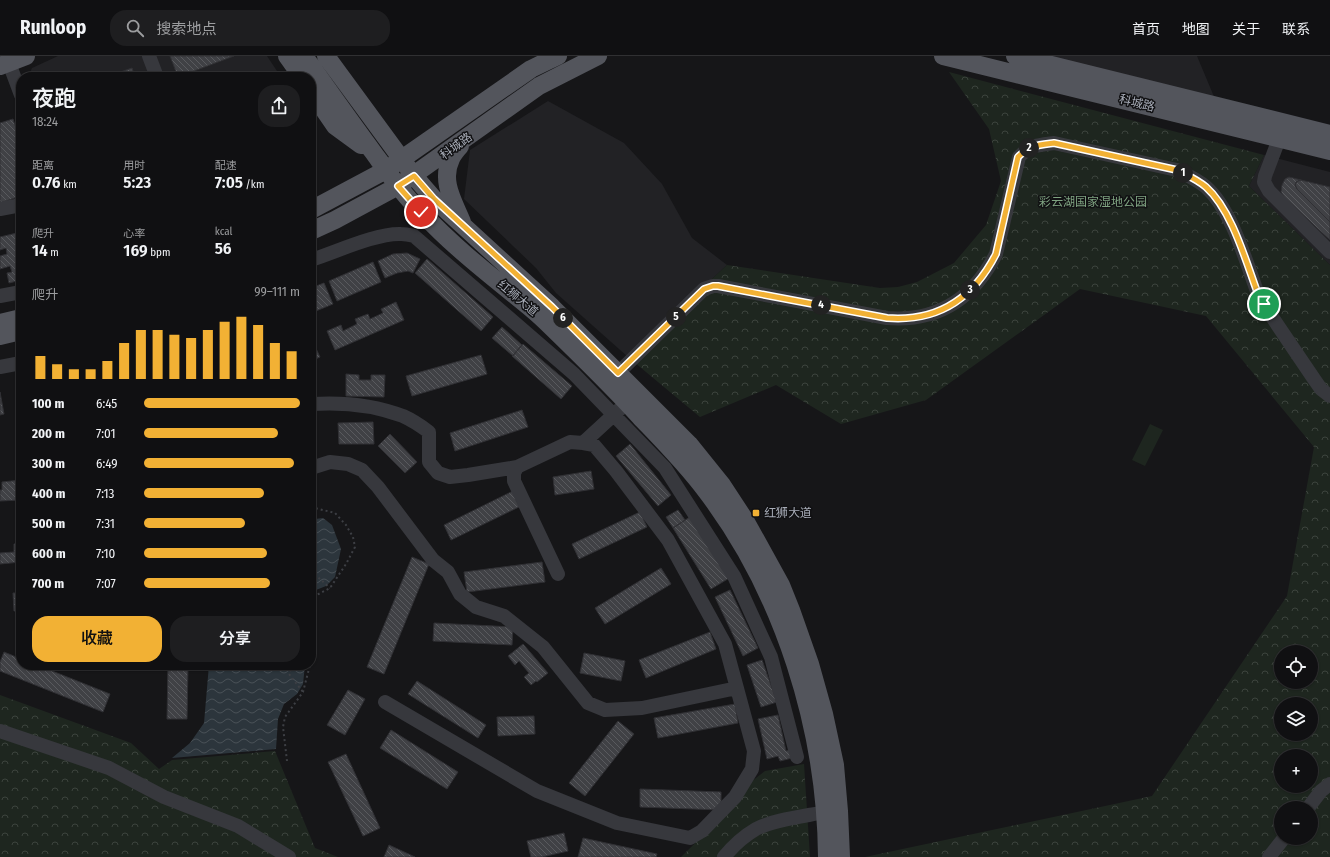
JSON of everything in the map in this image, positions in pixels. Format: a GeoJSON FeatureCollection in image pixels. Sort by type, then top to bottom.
{"type":"FeatureCollection","features":[{"type":"Feature","properties":{"kind":"main road"},"geometry":{"type":"LineString","coordinates":[[5,65],[26,56]]}},
{"type":"Feature","properties":{"kind":"main road"},"geometry":{"type":"LineString","coordinates":[[287,56],[298,72]]}},
{"type":"Feature","properties":{"kind":"main road","name":"红狮大道"},"geometry":{"type":"LineString","coordinates":[[304,56],[316,72]]}},
{"type":"Feature","properties":{"kind":"main road","name":"红狮大道"},"geometry":{"type":"LineString","coordinates":[[326,56],[401,160],[434,199],[466,230],[552,307],[689,444],[722,484],[745,520],[781,585],[810,664],[824,714],[838,791],[841,857]]}},
{"type":"Feature","properties":{"kind":"main road"},"geometry":{"type":"LineString","coordinates":[[338,56],[370,100],[390,144]]}},
{"type":"Feature","properties":{"kind":"main road","name":"科城路"},"geometry":{"type":"LineString","coordinates":[[316,207],[382,164],[401,160],[531,69],[558,56]]}},
{"type":"Feature","properties":{"kind":"main road","name":"科城路"},"geometry":{"type":"LineString","coordinates":[[316,228],[335,220],[398,186],[538,86],[598,56]]}},
{"type":"Feature","properties":{"kind":"main road","name":"科城路"},"geometry":{"type":"LineString","coordinates":[[943,56],[1330,151]]}},
{"type":"Feature","properties":{"kind":"main road","name":"科城路"},"geometry":{"type":"LineString","coordinates":[[1015,56],[1330,134]]}},
{"type":"Feature","properties":{"kind":"main road","name":"红狮大道"},"geometry":{"type":"LineString","coordinates":[[316,73],[398,186],[421,212],[450,242],[544,320],[627,402],[676,454],[708,493],[724,516],[755,570],[787,641],[804,692],[816,743],[825,812],[827,857]]}},
{"type":"Feature","properties":{"kind":"main road"},"geometry":{"type":"LineString","coordinates":[[316,98],[335,126],[382,164]]}},
{"type":"Feature","properties":{"kind":"main road"},"geometry":{"type":"LineString","coordinates":[[466,138],[451,158],[447,170],[447,181],[450,193],[466,230]]}},
{"type":"Feature","properties":{"kind":"main road"},"geometry":{"type":"LineString","coordinates":[[0,323],[16,319]]}},
{"type":"Feature","properties":{"kind":"main road"},"geometry":{"type":"LineString","coordinates":[[0,336],[16,332]]}},
{"type":"Feature","properties":{"kind":"street"},"geometry":{"type":"LineString","coordinates":[[149,56],[156,72]]}},
{"type":"Feature","properties":{"kind":"street"},"geometry":{"type":"LineString","coordinates":[[5,65],[16,86]]}},
{"type":"Feature","properties":{"kind":"street"},"geometry":{"type":"LineString","coordinates":[[1279,139],[1265,176],[1266,186],[1269,191],[1330,252]]}},
{"type":"Feature","properties":{"kind":"street"},"geometry":{"type":"LineString","coordinates":[[618,373],[704,289],[709,287],[718,286],[887,318],[903,319],[920,317],[936,312],[952,304],[967,294],[980,280],[989,268],[996,254],[1018,157],[1026,149],[1037,145],[1054,143],[1177,170],[1206,187],[1217,200],[1232,227],[1258,294],[1321,389],[1330,396]]}},
{"type":"Feature","properties":{"kind":"street"},"geometry":{"type":"LineString","coordinates":[[0,209],[16,206]]}},
{"type":"Feature","properties":{"kind":"street"},"geometry":{"type":"LineString","coordinates":[[316,258],[372,239],[397,234],[414,236],[574,374],[613,414],[665,468],[734,576],[771,657],[797,757]]}},
{"type":"Feature","properties":{"kind":"street"},"geometry":{"type":"LineString","coordinates":[[0,296],[16,293]]}},
{"type":"Feature","properties":{"kind":"street"},"geometry":{"type":"LineString","coordinates":[[0,367],[16,363]]}},
{"type":"Feature","properties":{"kind":"street"},"geometry":{"type":"LineString","coordinates":[[583,443],[627,402]]}},
{"type":"Feature","properties":{"kind":"street"},"geometry":{"type":"LineString","coordinates":[[316,404],[376,407],[404,416],[430,432],[430,462],[438,473],[450,477],[517,467],[570,442],[594,445],[616,471],[668,540],[725,644],[754,751],[752,769],[736,797],[702,831],[690,838],[618,823],[537,791],[385,702]]}},
{"type":"Feature","properties":{"kind":"street"},"geometry":{"type":"LineString","coordinates":[[316,466],[330,462],[348,464],[362,470],[378,487],[433,560],[448,572],[460,594],[476,607],[504,616],[544,647],[588,703],[605,710],[642,708],[737,688]]}},
{"type":"Feature","properties":{"kind":"street"},"geometry":{"type":"LineString","coordinates":[[517,467],[514,473],[514,481],[558,574]]}},
{"type":"Feature","properties":{"kind":"street"},"geometry":{"type":"LineString","coordinates":[[0,731],[109,768],[164,797],[238,826],[289,857]]}},
{"type":"Feature","properties":{"kind":"street"},"geometry":{"type":"LineString","coordinates":[[1314,801],[1330,784]]}},
{"type":"Feature","properties":{"kind":"street"},"geometry":{"type":"LineString","coordinates":[[724,857],[735,844],[757,828],[825,812]]}},
{"type":"Feature","properties":{"kind":"street"},"geometry":{"type":"LineString","coordinates":[[1269,857],[1278,845]]}},
{"type":"Feature","properties":{"kind":"path"},"geometry":{"type":"LineString","coordinates":[[316,509],[335,513],[346,525],[353,536],[355,546],[346,564],[330,588],[316,595]]}},
{"type":"Feature","properties":{"kind":"path"},"geometry":{"type":"LineString","coordinates":[[316,575],[330,588]]}},
{"type":"Feature","properties":{"kind":"path"},"geometry":{"type":"LineString","coordinates":[[291,670],[289,674],[303,692]]}},
{"type":"Feature","properties":{"kind":"path"},"geometry":{"type":"LineString","coordinates":[[287,761],[283,726],[285,716],[303,692],[309,670]]}},
{"type":"Feature","properties":{"kind":"shaded area"},"geometry":{"type":"Polygon","coordinates":[[[58,56],[267,56],[278,72],[30,72],[32,68],[58,56]]]}},
{"type":"Feature","properties":{"kind":"shaded area"},"geometry":{"type":"Polygon","coordinates":[[[1043,56],[1197,56],[1215,99],[1043,56]]]}},
{"type":"Feature","properties":{"kind":"shaded area"},"geometry":{"type":"Polygon","coordinates":[[[548,101],[624,143],[662,184],[692,238],[727,265],[628,357],[556,293],[536,268],[464,199],[470,150],[548,101]]]}},
{"type":"Feature","properties":{"kind":"shaded area"},"geometry":{"type":"Polygon","coordinates":[[[1264,155],[1330,172],[1330,265],[1249,186],[1264,155]]]}},
{"type":"Feature","properties":{"kind":"green space","name":"彩云湖国家湿地公园"},"geometry":{"type":"Polygon","coordinates":[[[949,72],[1264,155],[1249,186],[1330,265],[1330,857],[865,857],[1152,796],[1287,596],[1314,447],[1206,316],[1080,289],[926,400],[841,424],[776,385],[700,417],[628,357],[727,265],[880,288],[898,287],[917,282],[954,263],[986,225],[1001,181],[989,129],[949,72]]]}},
{"type":"Feature","properties":{"kind":"green space"},"geometry":{"type":"Polygon","coordinates":[[[1150,424],[1163,430],[1145,466],[1132,460],[1150,424]]]}},
{"type":"Feature","properties":{"kind":"green space"},"geometry":{"type":"Polygon","coordinates":[[[0,695],[131,743],[159,769],[172,760],[275,751],[315,848],[338,857],[0,857],[0,695]]]}},
{"type":"Feature","properties":{"kind":"green space"},"geometry":{"type":"Polygon","coordinates":[[[804,764],[810,857],[681,857],[742,797],[751,782],[765,771],[804,764]]]}},
{"type":"Feature","properties":{"kind":"water"},"geometry":{"type":"Polygon","coordinates":[[[323,518],[332,525],[341,549],[335,577],[326,586],[316,590],[316,519],[323,518]]]}},
{"type":"Feature","properties":{"kind":"water"},"geometry":{"type":"Polygon","coordinates":[[[209,670],[304,670],[303,684],[297,694],[284,704],[278,719],[276,749],[172,758],[190,743],[204,723],[209,670]]]}},
{"type":"Feature","properties":{"kind":"building"},"geometry":{"type":"Polygon","coordinates":[[[170,56],[234,56],[191,72],[176,72],[170,56]]]}},
{"type":"Feature","properties":{"kind":"building"},"geometry":{"type":"Polygon","coordinates":[[[132,68],[133,72],[120,72],[132,68]]]}},
{"type":"Feature","properties":{"kind":"building"},"geometry":{"type":"Polygon","coordinates":[[[13,119],[16,128],[16,198],[0,203],[0,123],[13,119]]]}},
{"type":"Feature","properties":{"kind":"building"},"geometry":{"type":"Polygon","coordinates":[[[1289,177],[1301,180],[1296,182],[1295,186],[1297,189],[1330,222],[1330,240],[1284,197],[1281,192],[1282,185],[1285,179],[1289,177]]]}},
{"type":"Feature","properties":{"kind":"building"},"geometry":{"type":"Polygon","coordinates":[[[1299,180],[1330,187],[1330,222],[1297,189],[1295,184],[1299,180]]]}},
{"type":"Feature","properties":{"kind":"building"},"geometry":{"type":"Polygon","coordinates":[[[16,233],[16,281],[9,283],[7,273],[12,272],[10,266],[0,269],[0,256],[7,254],[6,248],[0,250],[0,237],[16,233]]]}},
{"type":"Feature","properties":{"kind":"building"},"geometry":{"type":"Polygon","coordinates":[[[407,253],[420,259],[413,273],[408,271],[397,273],[385,278],[378,261],[393,254],[407,253]]]}},
{"type":"Feature","properties":{"kind":"building"},"geometry":{"type":"Polygon","coordinates":[[[427,259],[493,317],[481,331],[415,273],[427,259]]]}},
{"type":"Feature","properties":{"kind":"building"},"geometry":{"type":"Polygon","coordinates":[[[373,262],[381,282],[337,301],[329,281],[373,262]]]}},
{"type":"Feature","properties":{"kind":"building"},"geometry":{"type":"Polygon","coordinates":[[[324,283],[333,304],[316,311],[316,286],[324,283]]]}},
{"type":"Feature","properties":{"kind":"building"},"geometry":{"type":"Polygon","coordinates":[[[396,302],[404,320],[335,350],[327,331],[341,325],[343,331],[357,324],[355,319],[368,314],[370,319],[383,313],[381,309],[396,302]]]}},
{"type":"Feature","properties":{"kind":"building"},"geometry":{"type":"Polygon","coordinates":[[[502,327],[522,345],[513,356],[492,338],[502,327]]]}},
{"type":"Feature","properties":{"kind":"building"},"geometry":{"type":"Polygon","coordinates":[[[523,344],[572,386],[561,399],[512,356],[523,344]]]}},
{"type":"Feature","properties":{"kind":"building"},"geometry":{"type":"Polygon","coordinates":[[[316,349],[320,357],[316,359],[316,349]]]}},
{"type":"Feature","properties":{"kind":"building"},"geometry":{"type":"Polygon","coordinates":[[[481,355],[487,374],[412,396],[406,376],[481,355]]]}},
{"type":"Feature","properties":{"kind":"building"},"geometry":{"type":"Polygon","coordinates":[[[346,374],[359,375],[359,380],[371,380],[371,375],[385,375],[384,397],[346,396],[346,374]]]}},
{"type":"Feature","properties":{"kind":"building"},"geometry":{"type":"Polygon","coordinates":[[[0,392],[4,414],[0,415],[0,392]]]}},
{"type":"Feature","properties":{"kind":"building"},"geometry":{"type":"Polygon","coordinates":[[[522,410],[528,427],[455,451],[450,433],[522,410]]]}},
{"type":"Feature","properties":{"kind":"building"},"geometry":{"type":"Polygon","coordinates":[[[373,422],[374,444],[339,444],[338,423],[373,422]]]}},
{"type":"Feature","properties":{"kind":"building"},"geometry":{"type":"Polygon","coordinates":[[[390,434],[417,462],[405,473],[378,446],[390,434]]]}},
{"type":"Feature","properties":{"kind":"building"},"geometry":{"type":"Polygon","coordinates":[[[630,444],[671,495],[658,506],[616,456],[630,444]]]}},
{"type":"Feature","properties":{"kind":"building"},"geometry":{"type":"Polygon","coordinates":[[[591,471],[594,489],[555,495],[553,477],[591,471]]]}},
{"type":"Feature","properties":{"kind":"building"},"geometry":{"type":"Polygon","coordinates":[[[16,481],[16,500],[0,501],[2,482],[16,481]]]}},
{"type":"Feature","properties":{"kind":"building"},"geometry":{"type":"Polygon","coordinates":[[[515,490],[523,505],[451,540],[444,525],[515,490]]]}},
{"type":"Feature","properties":{"kind":"building"},"geometry":{"type":"Polygon","coordinates":[[[678,510],[685,520],[673,528],[666,517],[678,510]]]}},
{"type":"Feature","properties":{"kind":"building"},"geometry":{"type":"Polygon","coordinates":[[[640,512],[647,527],[579,559],[572,544],[640,512]]]}},
{"type":"Feature","properties":{"kind":"building"},"geometry":{"type":"Polygon","coordinates":[[[693,515],[731,577],[711,589],[673,528],[693,515]]]}},
{"type":"Feature","properties":{"kind":"building"},"geometry":{"type":"Polygon","coordinates":[[[14,544],[16,544],[16,562],[0,564],[0,553],[14,552],[14,544]]]}},
{"type":"Feature","properties":{"kind":"building"},"geometry":{"type":"Polygon","coordinates":[[[412,557],[429,564],[384,674],[367,667],[412,557]]]}},
{"type":"Feature","properties":{"kind":"building"},"geometry":{"type":"Polygon","coordinates":[[[542,562],[545,582],[467,592],[464,572],[542,562]]]}},
{"type":"Feature","properties":{"kind":"building"},"geometry":{"type":"Polygon","coordinates":[[[661,568],[671,584],[605,624],[595,608],[661,568]]]}},
{"type":"Feature","properties":{"kind":"building"},"geometry":{"type":"Polygon","coordinates":[[[730,590],[758,648],[743,656],[715,597],[730,590]]]}},
{"type":"Feature","properties":{"kind":"building"},"geometry":{"type":"Polygon","coordinates":[[[13,593],[16,593],[16,611],[14,611],[13,593]]]}},
{"type":"Feature","properties":{"kind":"building"},"geometry":{"type":"Polygon","coordinates":[[[434,623],[513,627],[512,645],[433,641],[434,623]]]}},
{"type":"Feature","properties":{"kind":"building"},"geometry":{"type":"Polygon","coordinates":[[[710,632],[716,649],[646,678],[639,660],[710,632]]]}},
{"type":"Feature","properties":{"kind":"building"},"geometry":{"type":"Polygon","coordinates":[[[523,644],[548,673],[531,685],[524,677],[529,673],[519,661],[515,665],[508,656],[523,644]]]}},
{"type":"Feature","properties":{"kind":"building"},"geometry":{"type":"Polygon","coordinates":[[[4,652],[16,657],[16,670],[50,670],[110,694],[103,712],[0,671],[0,662],[4,652]]]}},
{"type":"Feature","properties":{"kind":"building"},"geometry":{"type":"Polygon","coordinates":[[[584,653],[625,661],[621,681],[580,673],[584,653]]]}},
{"type":"Feature","properties":{"kind":"building"},"geometry":{"type":"Polygon","coordinates":[[[762,660],[777,702],[761,707],[747,665],[762,660]]]}},
{"type":"Feature","properties":{"kind":"building"},"geometry":{"type":"Polygon","coordinates":[[[168,670],[188,670],[187,719],[167,719],[168,670]]]}},
{"type":"Feature","properties":{"kind":"building"},"geometry":{"type":"Polygon","coordinates":[[[417,681],[486,725],[478,738],[408,694],[417,681]]]}},
{"type":"Feature","properties":{"kind":"building"},"geometry":{"type":"Polygon","coordinates":[[[348,690],[365,699],[345,735],[327,725],[348,690]]]}},
{"type":"Feature","properties":{"kind":"building"},"geometry":{"type":"Polygon","coordinates":[[[735,704],[738,723],[658,738],[654,718],[735,704]]]}},
{"type":"Feature","properties":{"kind":"building"},"geometry":{"type":"Polygon","coordinates":[[[778,715],[786,751],[791,750],[792,758],[780,761],[778,756],[767,759],[758,719],[778,715]]]}},
{"type":"Feature","properties":{"kind":"building"},"geometry":{"type":"Polygon","coordinates":[[[534,716],[535,734],[498,736],[497,717],[534,716]]]}},
{"type":"Feature","properties":{"kind":"building"},"geometry":{"type":"Polygon","coordinates":[[[618,721],[634,734],[585,796],[569,783],[618,721]]]}},
{"type":"Feature","properties":{"kind":"building"},"geometry":{"type":"Polygon","coordinates":[[[391,730],[458,772],[447,789],[380,748],[391,730]]]}},
{"type":"Feature","properties":{"kind":"building"},"geometry":{"type":"Polygon","coordinates":[[[346,754],[380,828],[363,836],[328,762],[346,754]]]}},
{"type":"Feature","properties":{"kind":"building"},"geometry":{"type":"Polygon","coordinates":[[[640,789],[721,792],[721,810],[640,807],[640,789]]]}},
{"type":"Feature","properties":{"kind":"building"},"geometry":{"type":"Polygon","coordinates":[[[564,833],[568,851],[542,857],[531,857],[527,841],[564,833]]]}},
{"type":"Feature","properties":{"kind":"building"},"geometry":{"type":"Polygon","coordinates":[[[583,838],[657,854],[656,857],[578,857],[583,838]]]}},
{"type":"Feature","properties":{"kind":"building"},"geometry":{"type":"Polygon","coordinates":[[[389,845],[415,857],[384,857],[389,845]]]}},
{"type":"Feature","properties":{"kind":"place","name":"红狮大道"},"geometry":{"type":"Point","coordinates":[756,513]}},
{"type":"Feature","properties":{"kind":"route"},"geometry":{"type":"LineString","coordinates":[[421,212],[398,186],[414,176],[434,199],[466,230],[552,307],[618,373],[704,289],[713,286],[887,318],[903,319],[920,317],[936,312],[952,304],[967,294],[980,280],[989,268],[996,254],[1018,157],[1026,149],[1037,145],[1054,143],[1177,170],[1206,187],[1217,200],[1232,227],[1258,294],[1264,304]]}}]}
